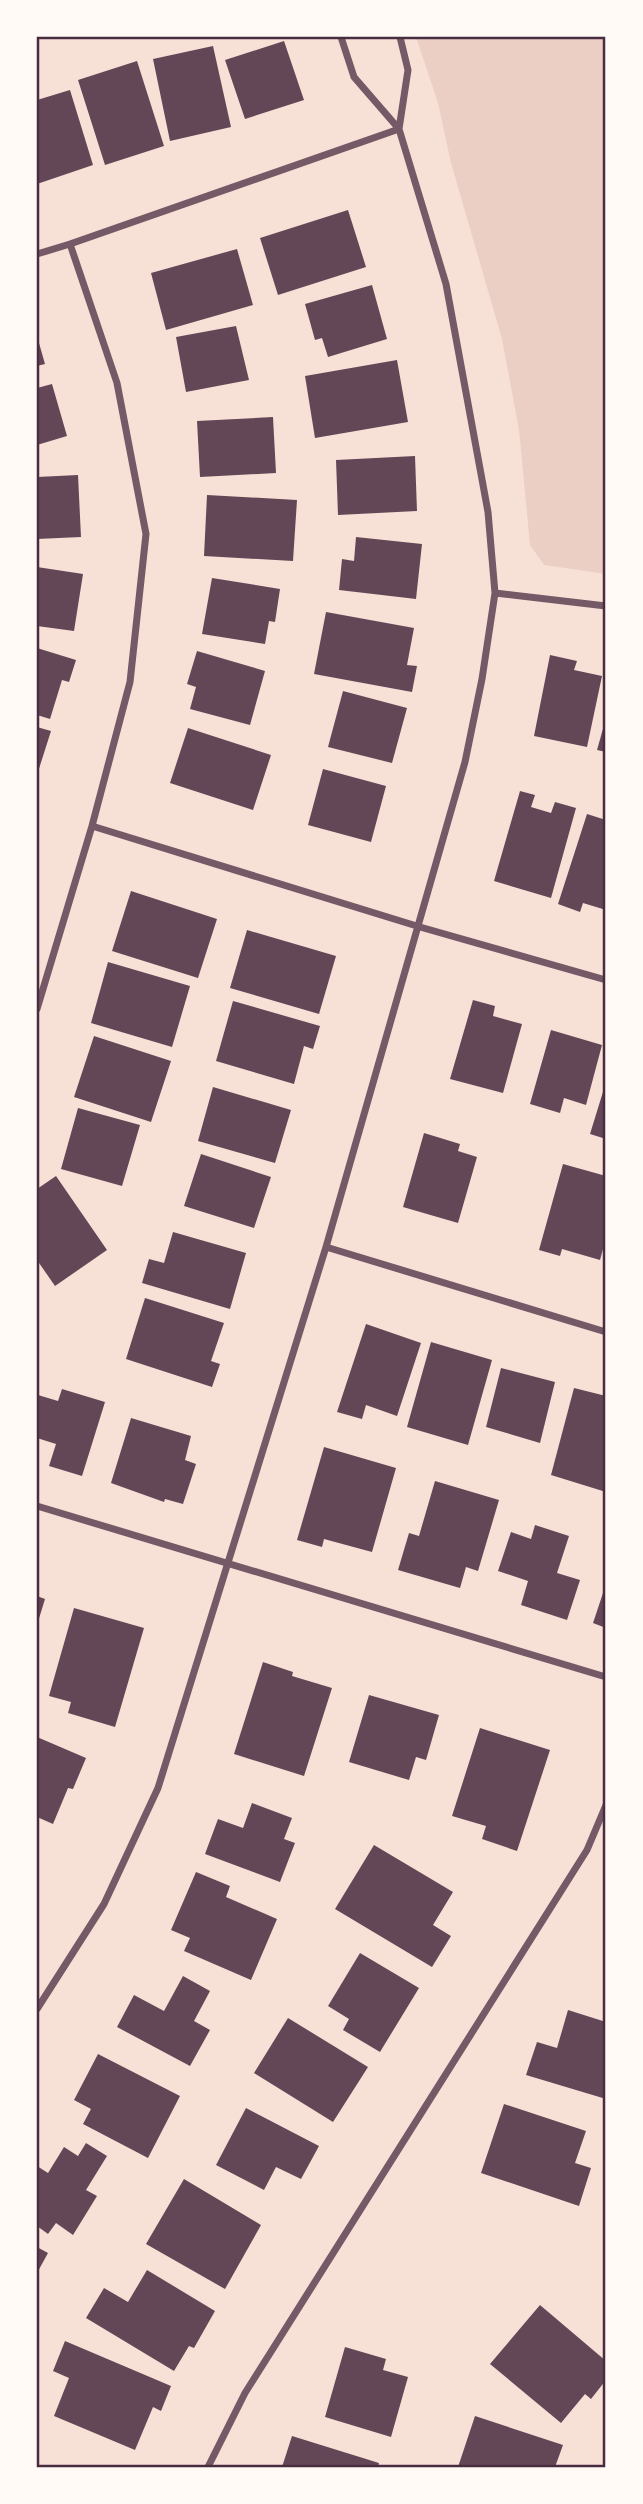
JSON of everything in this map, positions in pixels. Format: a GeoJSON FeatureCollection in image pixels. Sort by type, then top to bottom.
{"type":"FeatureCollection","features":[{"type":"Feature","properties":{"kind":"street"},"geometry":{"type":"LineString","coordinates":[[37,2008],[104,1904],[158,1788],[230,1563],[420,927],[465,762],[495,593],[488,512],[446,284],[399,129],[354,77],[341,37]]}},
{"type":"Feature","properties":{"kind":"street"},"geometry":{"type":"LineString","coordinates":[[399,129],[408,69],[400,37]]}},
{"type":"Feature","properties":{"kind":"street"},"geometry":{"type":"LineString","coordinates":[[37,254],[399,129]]}},
{"type":"Feature","properties":{"kind":"street"},"geometry":{"type":"LineString","coordinates":[[37,1009],[92,826],[130,682],[146,534],[117,383],[70,244]]}},
{"type":"Feature","properties":{"kind":"street"},"geometry":{"type":"LineString","coordinates":[[495,593],[606,606]]}},
{"type":"Feature","properties":{"kind":"street"},"geometry":{"type":"LineString","coordinates":[[92,826],[420,927],[606,980]]}},
{"type":"Feature","properties":{"kind":"street"},"geometry":{"type":"LineString","coordinates":[[326,1247],[606,1332]]}},
{"type":"Feature","properties":{"kind":"street"},"geometry":{"type":"LineString","coordinates":[[37,1506],[606,1677]]}},
{"type":"Feature","properties":{"kind":"street"},"geometry":{"type":"LineString","coordinates":[[208,2467],[245,2393],[587,1850],[606,1805]]}},
{"type":"Feature","properties":{"kind":"shaded area"},"geometry":{"type":"Polygon","coordinates":[[[416,37],[606,37],[606,574],[544,565],[530,545],[519,430],[502,339],[451,163],[438,103],[416,37]]]}},
{"type":"Feature","properties":{"kind":"building"},"geometry":{"type":"Polygon","coordinates":[[[284,41],[304,100],[245,119],[225,60],[284,41]]]}},
{"type":"Feature","properties":{"kind":"building"},"geometry":{"type":"Polygon","coordinates":[[[213,46],[231,127],[170,141],[153,59],[213,46]]]}},
{"type":"Feature","properties":{"kind":"building"},"geometry":{"type":"Polygon","coordinates":[[[137,61],[164,146],[105,165],[78,80],[137,61]]]}},
{"type":"Feature","properties":{"kind":"building"},"geometry":{"type":"Polygon","coordinates":[[[70,90],[93,165],[37,184],[37,100],[70,90]]]}},
{"type":"Feature","properties":{"kind":"building"},"geometry":{"type":"Polygon","coordinates":[[[348,210],[366,267],[278,295],[260,238],[348,210]]]}},
{"type":"Feature","properties":{"kind":"building"},"geometry":{"type":"Polygon","coordinates":[[[237,249],[253,305],[166,330],[151,273],[237,249]]]}},
{"type":"Feature","properties":{"kind":"building"},"geometry":{"type":"Polygon","coordinates":[[[372,285],[387,339],[328,357],[322,338],[315,340],[305,304],[372,285]]]}},
{"type":"Feature","properties":{"kind":"building"},"geometry":{"type":"Polygon","coordinates":[[[236,326],[249,380],[186,392],[176,337],[236,326]]]}},
{"type":"Feature","properties":{"kind":"building"},"geometry":{"type":"Polygon","coordinates":[[[37,336],[45,364],[37,366],[37,336]]]}},
{"type":"Feature","properties":{"kind":"building"},"geometry":{"type":"Polygon","coordinates":[[[397,360],[408,422],[315,438],[305,376],[397,360]]]}},
{"type":"Feature","properties":{"kind":"building"},"geometry":{"type":"Polygon","coordinates":[[[52,384],[67,436],[37,445],[37,388],[52,384]]]}},
{"type":"Feature","properties":{"kind":"building"},"geometry":{"type":"Polygon","coordinates":[[[273,417],[276,473],[200,477],[197,421],[273,417]]]}},
{"type":"Feature","properties":{"kind":"building"},"geometry":{"type":"Polygon","coordinates":[[[415,456],[417,511],[338,515],[336,460],[415,456]]]}},
{"type":"Feature","properties":{"kind":"building"},"geometry":{"type":"Polygon","coordinates":[[[78,475],[81,537],[37,539],[37,477],[78,475]]]}},
{"type":"Feature","properties":{"kind":"building"},"geometry":{"type":"Polygon","coordinates":[[[207,495],[297,500],[293,561],[204,556],[207,495]]]}},
{"type":"Feature","properties":{"kind":"building"},"geometry":{"type":"Polygon","coordinates":[[[356,537],[422,544],[416,599],[339,590],[342,559],[354,561],[356,537]]]}},
{"type":"Feature","properties":{"kind":"building"},"geometry":{"type":"Polygon","coordinates":[[[37,567],[83,574],[74,631],[37,626],[37,567]]]}},
{"type":"Feature","properties":{"kind":"building"},"geometry":{"type":"Polygon","coordinates":[[[212,578],[280,589],[275,622],[269,621],[265,644],[202,634],[212,578]]]}},
{"type":"Feature","properties":{"kind":"building"},"geometry":{"type":"Polygon","coordinates":[[[326,612],[414,628],[407,665],[417,666],[412,692],[314,674],[326,612]]]}},
{"type":"Feature","properties":{"kind":"building"},"geometry":{"type":"Polygon","coordinates":[[[37,648],[76,660],[69,682],[62,680],[50,719],[37,715],[37,648]]]}},
{"type":"Feature","properties":{"kind":"building"},"geometry":{"type":"Polygon","coordinates":[[[197,651],[265,671],[250,725],[190,709],[196,687],[187,684],[197,651]]]}},
{"type":"Feature","properties":{"kind":"building"},"geometry":{"type":"Polygon","coordinates":[[[550,655],[577,661],[574,670],[602,676],[587,747],[534,736],[550,655]]]}},
{"type":"Feature","properties":{"kind":"building"},"geometry":{"type":"Polygon","coordinates":[[[343,691],[407,708],[392,763],[328,747],[343,691]]]}},
{"type":"Feature","properties":{"kind":"building"},"geometry":{"type":"Polygon","coordinates":[[[606,718],[606,752],[597,750],[606,718]]]}},
{"type":"Feature","properties":{"kind":"building"},"geometry":{"type":"Polygon","coordinates":[[[37,727],[51,731],[37,775],[37,727]]]}},
{"type":"Feature","properties":{"kind":"building"},"geometry":{"type":"Polygon","coordinates":[[[188,728],[271,755],[253,810],[170,783],[188,728]]]}},
{"type":"Feature","properties":{"kind":"building"},"geometry":{"type":"Polygon","coordinates":[[[323,769],[386,786],[371,842],[308,825],[323,769]]]}},
{"type":"Feature","properties":{"kind":"building"},"geometry":{"type":"Polygon","coordinates":[[[520,791],[535,795],[531,807],[551,813],[555,802],[576,808],[551,898],[494,881],[520,791]]]}},
{"type":"Feature","properties":{"kind":"building"},"geometry":{"type":"Polygon","coordinates":[[[587,814],[606,820],[606,910],[583,903],[580,912],[558,904],[587,814]]]}},
{"type":"Feature","properties":{"kind":"building"},"geometry":{"type":"Polygon","coordinates":[[[131,891],[217,919],[198,978],[112,951],[131,891]]]}},
{"type":"Feature","properties":{"kind":"building"},"geometry":{"type":"Polygon","coordinates":[[[247,930],[336,956],[319,1014],[230,988],[247,930]]]}},
{"type":"Feature","properties":{"kind":"building"},"geometry":{"type":"Polygon","coordinates":[[[108,962],[190,986],[172,1047],[91,1023],[108,962]]]}},
{"type":"Feature","properties":{"kind":"building"},"geometry":{"type":"Polygon","coordinates":[[[473,1000],[495,1006],[493,1016],[522,1024],[503,1093],[450,1079],[473,1000]]]}},
{"type":"Feature","properties":{"kind":"building"},"geometry":{"type":"Polygon","coordinates":[[[233,1001],[320,1026],[313,1049],[304,1046],[294,1084],[216,1061],[233,1001]]]}},
{"type":"Feature","properties":{"kind":"building"},"geometry":{"type":"Polygon","coordinates":[[[551,1030],[602,1045],[586,1105],[564,1098],[560,1113],[530,1104],[551,1030]]]}},
{"type":"Feature","properties":{"kind":"building"},"geometry":{"type":"Polygon","coordinates":[[[94,1036],[171,1061],[151,1122],[74,1097],[94,1036]]]}},
{"type":"Feature","properties":{"kind":"building"},"geometry":{"type":"Polygon","coordinates":[[[606,1082],[606,1139],[590,1134],[606,1082]]]}},
{"type":"Feature","properties":{"kind":"building"},"geometry":{"type":"Polygon","coordinates":[[[213,1087],[291,1110],[275,1163],[198,1141],[213,1087]]]}},
{"type":"Feature","properties":{"kind":"building"},"geometry":{"type":"Polygon","coordinates":[[[78,1108],[140,1125],[122,1186],[61,1169],[78,1108]]]}},
{"type":"Feature","properties":{"kind":"building"},"geometry":{"type":"Polygon","coordinates":[[[424,1133],[460,1144],[458,1151],[477,1157],[458,1223],[403,1207],[424,1133]]]}},
{"type":"Feature","properties":{"kind":"building"},"geometry":{"type":"Polygon","coordinates":[[[201,1154],[271,1177],[254,1228],[184,1206],[201,1154]]]}},
{"type":"Feature","properties":{"kind":"building"},"geometry":{"type":"Polygon","coordinates":[[[563,1164],[606,1176],[606,1238],[600,1260],[562,1249],[560,1256],[539,1250],[563,1164]]]}},
{"type":"Feature","properties":{"kind":"building"},"geometry":{"type":"Polygon","coordinates":[[[56,1176],[107,1250],[55,1286],[37,1260],[37,1189],[56,1176]]]}},
{"type":"Feature","properties":{"kind":"building"},"geometry":{"type":"Polygon","coordinates":[[[173,1232],[246,1253],[230,1309],[142,1283],[149,1259],[164,1263],[173,1232]]]}},
{"type":"Feature","properties":{"kind":"building"},"geometry":{"type":"Polygon","coordinates":[[[145,1298],[224,1323],[211,1361],[220,1364],[212,1387],[126,1359],[145,1298]]]}},
{"type":"Feature","properties":{"kind":"building"},"geometry":{"type":"Polygon","coordinates":[[[366,1324],[421,1343],[397,1416],[366,1405],[362,1419],[337,1412],[366,1324]]]}},
{"type":"Feature","properties":{"kind":"building"},"geometry":{"type":"Polygon","coordinates":[[[431,1342],[492,1360],[468,1445],[407,1427],[431,1342]]]}},
{"type":"Feature","properties":{"kind":"building"},"geometry":{"type":"Polygon","coordinates":[[[501,1368],[555,1382],[540,1443],[486,1427],[501,1368]]]}},
{"type":"Feature","properties":{"kind":"building"},"geometry":{"type":"Polygon","coordinates":[[[574,1388],[606,1396],[606,1492],[551,1475],[574,1388]]]}},
{"type":"Feature","properties":{"kind":"building"},"geometry":{"type":"Polygon","coordinates":[[[62,1389],[105,1402],[82,1476],[49,1466],[56,1444],[37,1438],[38,1395],[58,1401],[62,1389]]]}},
{"type":"Feature","properties":{"kind":"building"},"geometry":{"type":"Polygon","coordinates":[[[131,1418],[191,1436],[185,1460],[196,1464],[183,1504],[165,1499],[164,1502],[111,1483],[131,1418]]]}},
{"type":"Feature","properties":{"kind":"building"},"geometry":{"type":"Polygon","coordinates":[[[324,1447],[396,1468],[372,1552],[324,1539],[322,1547],[297,1540],[324,1447]]]}},
{"type":"Feature","properties":{"kind":"building"},"geometry":{"type":"Polygon","coordinates":[[[435,1481],[499,1500],[478,1571],[466,1567],[460,1588],[398,1570],[409,1533],[419,1536],[435,1481]]]}},
{"type":"Feature","properties":{"kind":"building"},"geometry":{"type":"Polygon","coordinates":[[[535,1525],[569,1536],[557,1573],[580,1580],[567,1620],[521,1605],[528,1581],[498,1571],[511,1532],[531,1539],[535,1525]]]}},
{"type":"Feature","properties":{"kind":"building"},"geometry":{"type":"Polygon","coordinates":[[[606,1584],[606,1628],[593,1623],[606,1584]]]}},
{"type":"Feature","properties":{"kind":"building"},"geometry":{"type":"Polygon","coordinates":[[[37,1596],[45,1599],[37,1625],[37,1596]]]}},
{"type":"Feature","properties":{"kind":"building"},"geometry":{"type":"Polygon","coordinates":[[[74,1608],[144,1628],[115,1727],[68,1713],[71,1702],[49,1696],[74,1608]]]}},
{"type":"Feature","properties":{"kind":"building"},"geometry":{"type":"Polygon","coordinates":[[[263,1662],[293,1672],[292,1676],[332,1688],[304,1776],[234,1754],[263,1662]]]}},
{"type":"Feature","properties":{"kind":"building"},"geometry":{"type":"Polygon","coordinates":[[[369,1695],[439,1715],[426,1760],[416,1757],[409,1780],[349,1762],[369,1695]]]}},
{"type":"Feature","properties":{"kind":"building"},"geometry":{"type":"Polygon","coordinates":[[[480,1728],[550,1750],[517,1851],[482,1839],[486,1826],[452,1816],[480,1728]]]}},
{"type":"Feature","properties":{"kind":"building"},"geometry":{"type":"Polygon","coordinates":[[[37,1737],[86,1758],[73,1789],[68,1788],[53,1824],[37,1817],[37,1737]]]}},
{"type":"Feature","properties":{"kind":"building"},"geometry":{"type":"Polygon","coordinates":[[[252,1803],[292,1818],[284,1839],[295,1843],[280,1882],[205,1854],[218,1819],[243,1828],[252,1803]]]}},
{"type":"Feature","properties":{"kind":"building"},"geometry":{"type":"Polygon","coordinates":[[[374,1845],[453,1892],[433,1925],[451,1936],[432,1967],[335,1909],[374,1845]]]}},
{"type":"Feature","properties":{"kind":"building"},"geometry":{"type":"Polygon","coordinates":[[[196,1872],[230,1886],[226,1897],[277,1919],[251,1980],[184,1951],[190,1938],[171,1930],[196,1872]]]}},
{"type":"Feature","properties":{"kind":"building"},"geometry":{"type":"Polygon","coordinates":[[[360,1953],[419,1988],[380,2052],[343,2030],[349,2019],[328,2006],[360,1953]]]}},
{"type":"Feature","properties":{"kind":"building"},"geometry":{"type":"Polygon","coordinates":[[[183,1976],[210,1991],[194,2021],[210,2030],[190,2066],[117,2027],[134,1995],[164,2011],[183,1976]]]}},
{"type":"Feature","properties":{"kind":"building"},"geometry":{"type":"Polygon","coordinates":[[[568,2010],[606,2022],[606,2099],[526,2075],[537,2042],[557,2048],[568,2010]]]}},
{"type":"Feature","properties":{"kind":"building"},"geometry":{"type":"Polygon","coordinates":[[[288,2018],[368,2067],[333,2122],[254,2073],[288,2018]]]}},
{"type":"Feature","properties":{"kind":"building"},"geometry":{"type":"Polygon","coordinates":[[[98,2054],[180,2096],[148,2158],[83,2124],[91,2109],[74,2100],[98,2054]]]}},
{"type":"Feature","properties":{"kind":"building"},"geometry":{"type":"Polygon","coordinates":[[[504,2104],[586,2131],[575,2163],[591,2168],[579,2206],[481,2173],[504,2104]]]}},
{"type":"Feature","properties":{"kind":"building"},"geometry":{"type":"Polygon","coordinates":[[[246,2108],[319,2146],[301,2179],[276,2167],[264,2190],[216,2165],[246,2108]]]}},
{"type":"Feature","properties":{"kind":"building"},"geometry":{"type":"Polygon","coordinates":[[[86,2143],[107,2156],[86,2190],[97,2196],[73,2235],[56,2223],[48,2234],[37,2226],[37,2166],[48,2173],[64,2147],[78,2156],[86,2143]]]}},
{"type":"Feature","properties":{"kind":"building"},"geometry":{"type":"Polygon","coordinates":[[[184,2179],[261,2225],[225,2289],[146,2244],[184,2179]]]}},
{"type":"Feature","properties":{"kind":"building"},"geometry":{"type":"Polygon","coordinates":[[[37,2247],[48,2253],[37,2273],[37,2247]]]}},
{"type":"Feature","properties":{"kind":"building"},"geometry":{"type":"Polygon","coordinates":[[[147,2270],[215,2311],[194,2348],[189,2346],[174,2371],[86,2318],[104,2288],[128,2302],[147,2270]]]}},
{"type":"Feature","properties":{"kind":"building"},"geometry":{"type":"Polygon","coordinates":[[[540,2305],[606,2361],[606,2380],[591,2399],[585,2394],[561,2423],[490,2364],[540,2305]]]}},
{"type":"Feature","properties":{"kind":"building"},"geometry":{"type":"Polygon","coordinates":[[[65,2341],[171,2386],[161,2411],[153,2407],[135,2450],[54,2416],[69,2378],[53,2371],[65,2341]]]}},
{"type":"Feature","properties":{"kind":"building"},"geometry":{"type":"Polygon","coordinates":[[[345,2347],[386,2359],[383,2370],[408,2377],[391,2437],[325,2417],[345,2347]]]}},
{"type":"Feature","properties":{"kind":"building"},"geometry":{"type":"Polygon","coordinates":[[[475,2416],[563,2445],[555,2467],[458,2467],[475,2416]]]}},
{"type":"Feature","properties":{"kind":"building"},"geometry":{"type":"Polygon","coordinates":[[[292,2436],[379,2463],[378,2467],[282,2467],[292,2436]]]}}]}
